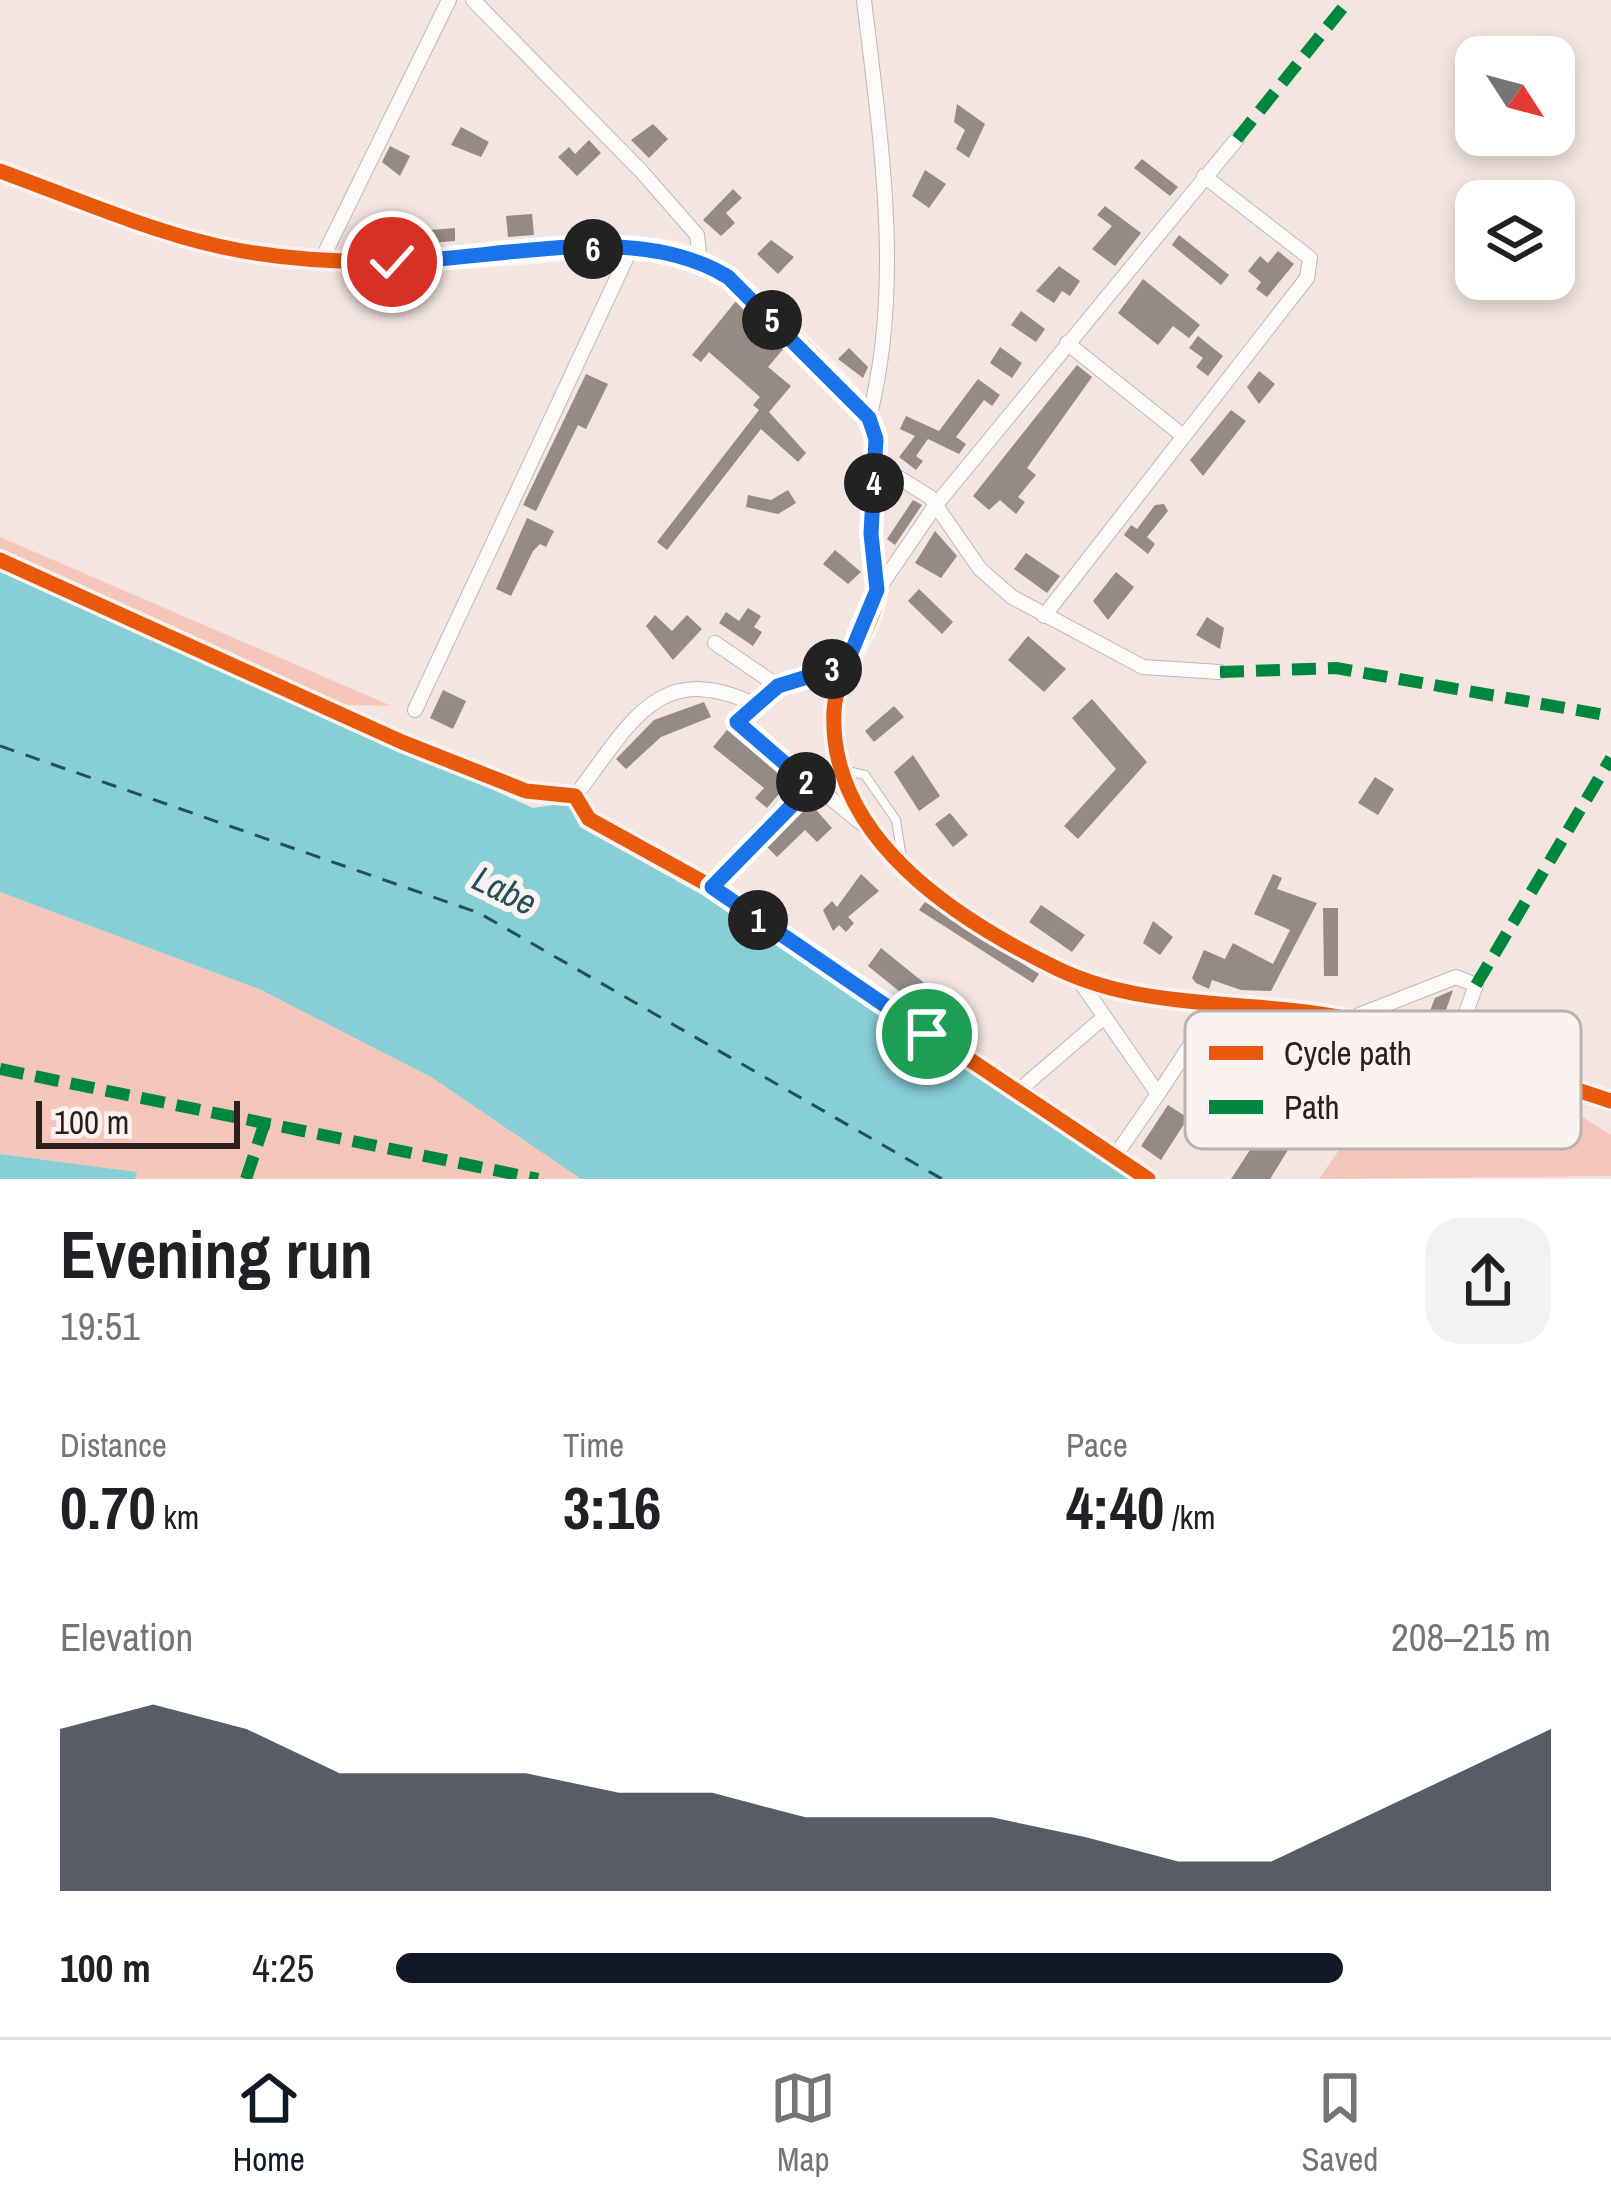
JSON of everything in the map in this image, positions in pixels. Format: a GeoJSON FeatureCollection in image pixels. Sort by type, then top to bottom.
{"type":"FeatureCollection","features":[{"type":"Feature","properties":{"kind":"street"},"geometry":{"type":"LineString","coordinates":[[321,261],[449,0]]}},
{"type":"Feature","properties":{"kind":"street"},"geometry":{"type":"LineString","coordinates":[[473,0],[641,171],[697,236],[700,260]]}},
{"type":"Feature","properties":{"kind":"street"},"geometry":{"type":"LineString","coordinates":[[864,0],[886,191],[879,380],[869,418]]}},
{"type":"Feature","properties":{"kind":"street"},"geometry":{"type":"LineString","coordinates":[[866,827],[842,770],[834,712],[846,665],[877,590],[935,506],[1237,139]]}},
{"type":"Feature","properties":{"kind":"street"},"geometry":{"type":"LineString","coordinates":[[0,171],[215,245],[321,261],[416,262],[632,246],[700,260],[728,277],[869,418],[876,439],[871,534],[877,590]]}},
{"type":"Feature","properties":{"kind":"street"},"geometry":{"type":"LineString","coordinates":[[1044,616],[1310,266],[1310,258],[1204,176]]}},
{"type":"Feature","properties":{"kind":"street"},"geometry":{"type":"LineString","coordinates":[[415,710],[632,246]]}},
{"type":"Feature","properties":{"kind":"street"},"geometry":{"type":"LineString","coordinates":[[1067,343],[1182,435]]}},
{"type":"Feature","properties":{"kind":"street"},"geometry":{"type":"LineString","coordinates":[[875,463],[930,497],[980,569],[1044,616],[1143,667],[1220,672]]}},
{"type":"Feature","properties":{"kind":"street"},"geometry":{"type":"LineString","coordinates":[[715,643],[778,686]]}},
{"type":"Feature","properties":{"kind":"street"},"geometry":{"type":"LineString","coordinates":[[846,665],[778,686],[737,722],[967,914],[1077,977],[1136,993],[1283,1011]]}},
{"type":"Feature","properties":{"kind":"street"},"geometry":{"type":"LineString","coordinates":[[575,796],[660,695],[700,687],[723,690],[754,704]]}},
{"type":"Feature","properties":{"kind":"street"},"geometry":{"type":"LineString","coordinates":[[712,887],[811,786]]}},
{"type":"Feature","properties":{"kind":"street"},"geometry":{"type":"LineString","coordinates":[[1077,977],[1158,1094]]}},
{"type":"Feature","properties":{"kind":"street"},"geometry":{"type":"LineString","coordinates":[[1369,1011],[1456,977],[1476,985],[1467,1011]]}},
{"type":"Feature","properties":{"kind":"street"},"geometry":{"type":"LineString","coordinates":[[1212,1011],[1217,1003]]}},
{"type":"Feature","properties":{"kind":"street"},"geometry":{"type":"LineString","coordinates":[[1017,1092],[1103,1018]]}},
{"type":"Feature","properties":{"kind":"street"},"geometry":{"type":"LineString","coordinates":[[1115,1156],[1185,1052]]}},
{"type":"Feature","properties":{"kind":"street"},"geometry":{"type":"LineString","coordinates":[[1581,1092],[1611,1101]]}},
{"type":"Feature","properties":{"kind":"lane"},"geometry":{"type":"LineString","coordinates":[[842,770],[865,775],[896,820],[904,865]]}},
{"type":"Feature","properties":{"kind":"shaded area"},"geometry":{"type":"Polygon","coordinates":[[[0,537],[392,706],[318,704],[0,556],[0,537]]]}},
{"type":"Feature","properties":{"kind":"shaded area"},"geometry":{"type":"Polygon","coordinates":[[[0,892],[259,989],[431,1077],[581,1179],[135,1179],[136,1172],[0,1154],[0,892]]]}},
{"type":"Feature","properties":{"kind":"shaded area"},"geometry":{"type":"Polygon","coordinates":[[[1581,1116],[1611,1135],[1611,1176],[1319,1179],[1340,1149],[1581,1149],[1581,1116]]]}},
{"type":"Feature","properties":{"kind":"water","name":"Labe"},"geometry":{"type":"Polygon","coordinates":[[[0,566],[533,808],[568,803],[580,827],[729,910],[1131,1179],[581,1179],[431,1077],[259,989],[0,892],[0,566]]]}},
{"type":"Feature","properties":{"kind":"water"},"geometry":{"type":"Polygon","coordinates":[[[0,1154],[137,1172],[135,1179],[0,1179],[0,1154]]]}},
{"type":"Feature","properties":{"kind":"building"},"geometry":{"type":"Polygon","coordinates":[[[957,104],[985,124],[969,158],[956,149],[965,130],[954,122],[957,104]]]}},
{"type":"Feature","properties":{"kind":"building"},"geometry":{"type":"Polygon","coordinates":[[[653,124],[668,139],[649,158],[631,140],[653,124]]]}},
{"type":"Feature","properties":{"kind":"building"},"geometry":{"type":"Polygon","coordinates":[[[461,127],[489,142],[481,157],[451,145],[461,127]]]}},
{"type":"Feature","properties":{"kind":"building"},"geometry":{"type":"Polygon","coordinates":[[[589,140],[601,153],[577,176],[558,157],[569,147],[575,154],[589,140]]]}},
{"type":"Feature","properties":{"kind":"building"},"geometry":{"type":"Polygon","coordinates":[[[390,146],[410,156],[400,176],[382,162],[390,146]]]}},
{"type":"Feature","properties":{"kind":"building"},"geometry":{"type":"Polygon","coordinates":[[[1142,159],[1178,187],[1170,196],[1134,168],[1142,159]]]}},
{"type":"Feature","properties":{"kind":"building"},"geometry":{"type":"Polygon","coordinates":[[[925,170],[946,184],[929,208],[912,196],[925,170]]]}},
{"type":"Feature","properties":{"kind":"building"},"geometry":{"type":"Polygon","coordinates":[[[733,189],[742,198],[726,213],[735,223],[721,236],[703,220],[733,189]]]}},
{"type":"Feature","properties":{"kind":"building"},"geometry":{"type":"Polygon","coordinates":[[[1105,206],[1141,233],[1115,266],[1092,249],[1112,226],[1097,215],[1105,206]]]}},
{"type":"Feature","properties":{"kind":"building"},"geometry":{"type":"Polygon","coordinates":[[[532,214],[534,235],[508,237],[506,216],[532,214]]]}},
{"type":"Feature","properties":{"kind":"building"},"geometry":{"type":"Polygon","coordinates":[[[455,228],[455,241],[406,245],[405,232],[455,228]]]}},
{"type":"Feature","properties":{"kind":"building"},"geometry":{"type":"Polygon","coordinates":[[[1179,235],[1229,275],[1221,285],[1172,245],[1179,235]]]}},
{"type":"Feature","properties":{"kind":"building"},"geometry":{"type":"Polygon","coordinates":[[[771,240],[794,257],[778,274],[757,254],[771,240]]]}},
{"type":"Feature","properties":{"kind":"building"},"geometry":{"type":"Polygon","coordinates":[[[1278,251],[1294,264],[1267,297],[1256,289],[1261,282],[1248,271],[1260,256],[1268,263],[1278,251]]]}},
{"type":"Feature","properties":{"kind":"building"},"geometry":{"type":"Polygon","coordinates":[[[1059,266],[1080,281],[1070,296],[1062,291],[1054,303],[1036,291],[1059,266]]]}},
{"type":"Feature","properties":{"kind":"building"},"geometry":{"type":"Polygon","coordinates":[[[1143,279],[1200,325],[1189,338],[1173,326],[1158,345],[1118,313],[1143,279]]]}},
{"type":"Feature","properties":{"kind":"building"},"geometry":{"type":"Polygon","coordinates":[[[736,301],[785,347],[768,367],[791,386],[769,412],[806,453],[798,462],[761,429],[667,550],[657,542],[759,410],[753,405],[760,397],[709,352],[701,362],[692,355],[736,301]]]}},
{"type":"Feature","properties":{"kind":"building"},"geometry":{"type":"Polygon","coordinates":[[[1021,311],[1045,329],[1036,342],[1011,325],[1021,311]]]}},
{"type":"Feature","properties":{"kind":"building"},"geometry":{"type":"Polygon","coordinates":[[[1198,336],[1223,356],[1208,376],[1196,367],[1203,358],[1189,348],[1198,336]]]}},
{"type":"Feature","properties":{"kind":"building"},"geometry":{"type":"Polygon","coordinates":[[[1000,347],[1022,363],[1012,378],[990,363],[1000,347]]]}},
{"type":"Feature","properties":{"kind":"building"},"geometry":{"type":"Polygon","coordinates":[[[849,348],[868,367],[863,378],[838,359],[849,348]]]}},
{"type":"Feature","properties":{"kind":"building"},"geometry":{"type":"Polygon","coordinates":[[[1077,365],[1092,377],[1027,468],[1036,475],[1018,497],[1025,502],[1016,514],[1000,500],[989,510],[973,496],[1077,365]]]}},
{"type":"Feature","properties":{"kind":"building"},"geometry":{"type":"Polygon","coordinates":[[[1259,371],[1275,384],[1259,404],[1247,387],[1259,371]]]}},
{"type":"Feature","properties":{"kind":"building"},"geometry":{"type":"Polygon","coordinates":[[[586,374],[608,384],[586,429],[578,425],[536,511],[523,505],[586,374]]]}},
{"type":"Feature","properties":{"kind":"building"},"geometry":{"type":"Polygon","coordinates":[[[978,379],[1000,395],[992,406],[984,400],[956,437],[966,444],[959,454],[928,439],[916,456],[923,461],[916,470],[899,457],[915,436],[900,429],[906,416],[939,431],[978,379]]]}},
{"type":"Feature","properties":{"kind":"building"},"geometry":{"type":"Polygon","coordinates":[[[1231,410],[1246,421],[1203,476],[1190,460],[1231,410]]]}},
{"type":"Feature","properties":{"kind":"building"},"geometry":{"type":"Polygon","coordinates":[[[788,490],[796,503],[778,514],[746,507],[748,495],[771,500],[788,490]]]}},
{"type":"Feature","properties":{"kind":"building"},"geometry":{"type":"Polygon","coordinates":[[[913,500],[922,505],[895,545],[887,539],[913,500]]]}},
{"type":"Feature","properties":{"kind":"building"},"geometry":{"type":"Polygon","coordinates":[[[1164,504],[1168,511],[1147,537],[1155,544],[1148,554],[1124,535],[1131,525],[1137,529],[1155,505],[1164,504]]]}},
{"type":"Feature","properties":{"kind":"building"},"geometry":{"type":"Polygon","coordinates":[[[527,518],[554,531],[546,547],[540,544],[533,551],[511,596],[496,589],[527,518]]]}},
{"type":"Feature","properties":{"kind":"building"},"geometry":{"type":"Polygon","coordinates":[[[935,531],[957,556],[941,578],[915,563],[935,531]]]}},
{"type":"Feature","properties":{"kind":"building"},"geometry":{"type":"Polygon","coordinates":[[[835,550],[861,572],[848,584],[823,564],[835,550]]]}},
{"type":"Feature","properties":{"kind":"building"},"geometry":{"type":"Polygon","coordinates":[[[1026,553],[1060,576],[1047,593],[1014,569],[1026,553]]]}},
{"type":"Feature","properties":{"kind":"building"},"geometry":{"type":"Polygon","coordinates":[[[1116,572],[1134,587],[1108,620],[1093,601],[1116,572]]]}},
{"type":"Feature","properties":{"kind":"building"},"geometry":{"type":"Polygon","coordinates":[[[919,589],[953,622],[942,634],[908,601],[919,589]]]}},
{"type":"Feature","properties":{"kind":"building"},"geometry":{"type":"Polygon","coordinates":[[[748,608],[761,616],[754,627],[762,632],[753,646],[719,623],[726,612],[739,621],[748,608]]]}},
{"type":"Feature","properties":{"kind":"building"},"geometry":{"type":"Polygon","coordinates":[[[655,615],[672,631],[687,615],[702,629],[673,660],[646,626],[655,615]]]}},
{"type":"Feature","properties":{"kind":"building"},"geometry":{"type":"Polygon","coordinates":[[[1207,617],[1224,628],[1220,649],[1196,635],[1207,617]]]}},
{"type":"Feature","properties":{"kind":"building"},"geometry":{"type":"Polygon","coordinates":[[[1028,636],[1066,669],[1044,692],[1008,660],[1028,636]]]}},
{"type":"Feature","properties":{"kind":"building"},"geometry":{"type":"Polygon","coordinates":[[[443,690],[466,701],[453,729],[430,718],[443,690]]]}},
{"type":"Feature","properties":{"kind":"building"},"geometry":{"type":"Polygon","coordinates":[[[1092,699],[1147,762],[1078,839],[1064,826],[1116,769],[1072,718],[1092,699]]]}},
{"type":"Feature","properties":{"kind":"building"},"geometry":{"type":"Polygon","coordinates":[[[704,702],[711,717],[661,737],[626,769],[616,759],[654,720],[704,702]]]}},
{"type":"Feature","properties":{"kind":"building"},"geometry":{"type":"Polygon","coordinates":[[[894,706],[904,717],[874,742],[865,731],[894,706]]]}},
{"type":"Feature","properties":{"kind":"building"},"geometry":{"type":"Polygon","coordinates":[[[727,730],[789,782],[767,808],[755,798],[764,788],[713,747],[727,730]]]}},
{"type":"Feature","properties":{"kind":"building"},"geometry":{"type":"Polygon","coordinates":[[[913,755],[940,796],[919,811],[894,772],[913,755]]]}},
{"type":"Feature","properties":{"kind":"building"},"geometry":{"type":"Polygon","coordinates":[[[1375,777],[1394,789],[1378,815],[1358,803],[1375,777]]]}},
{"type":"Feature","properties":{"kind":"building"},"geometry":{"type":"Polygon","coordinates":[[[810,803],[832,828],[817,842],[805,830],[777,857],[767,847],[810,803]]]}},
{"type":"Feature","properties":{"kind":"building"},"geometry":{"type":"Polygon","coordinates":[[[950,813],[968,835],[953,847],[935,824],[950,813]]]}},
{"type":"Feature","properties":{"kind":"building"},"geometry":{"type":"Polygon","coordinates":[[[861,874],[879,891],[848,917],[854,923],[846,932],[839,925],[833,931],[823,910],[832,901],[837,907],[861,874]]]}},
{"type":"Feature","properties":{"kind":"building"},"geometry":{"type":"Polygon","coordinates":[[[1273,874],[1282,878],[1277,889],[1317,903],[1271,991],[1241,990],[1212,980],[1209,989],[1196,983],[1192,978],[1204,950],[1225,959],[1233,943],[1273,964],[1290,930],[1254,914],[1273,874]]]}},
{"type":"Feature","properties":{"kind":"building"},"geometry":{"type":"Polygon","coordinates":[[[925,902],[1039,974],[1033,983],[919,910],[925,902]]]}},
{"type":"Feature","properties":{"kind":"building"},"geometry":{"type":"Polygon","coordinates":[[[1041,905],[1085,935],[1072,952],[1029,922],[1041,905]]]}},
{"type":"Feature","properties":{"kind":"building"},"geometry":{"type":"Polygon","coordinates":[[[1323,908],[1338,908],[1338,976],[1324,976],[1323,908]]]}},
{"type":"Feature","properties":{"kind":"building"},"geometry":{"type":"Polygon","coordinates":[[[1153,921],[1173,937],[1160,955],[1143,943],[1153,921]]]}},
{"type":"Feature","properties":{"kind":"building"},"geometry":{"type":"Polygon","coordinates":[[[881,948],[976,1025],[962,1042],[868,966],[881,948]]]}},
{"type":"Feature","properties":{"kind":"building"},"geometry":{"type":"Polygon","coordinates":[[[1453,990],[1446,1011],[1430,1011],[1435,998],[1453,990]]]}},
{"type":"Feature","properties":{"kind":"building"},"geometry":{"type":"Polygon","coordinates":[[[1168,1105],[1185,1116],[1161,1160],[1141,1146],[1168,1105]]]}},
{"type":"Feature","properties":{"kind":"building"},"geometry":{"type":"Polygon","coordinates":[[[1251,1149],[1288,1150],[1270,1179],[1231,1179],[1251,1149]]]}},
{"type":"Feature","properties":{"kind":"ferry route"},"geometry":{"type":"LineString","coordinates":[[0,746],[479,913],[942,1179]]}},
{"type":"Feature","properties":{"kind":"marked path"},"geometry":{"type":"LineString","coordinates":[[1237,139],[1349,0]]}},
{"type":"Feature","properties":{"kind":"marked path"},"geometry":{"type":"LineString","coordinates":[[1220,672],[1336,668],[1611,716]]}},
{"type":"Feature","properties":{"kind":"marked path"},"geometry":{"type":"LineString","coordinates":[[1476,985],[1611,758]]}},
{"type":"Feature","properties":{"kind":"marked path"},"geometry":{"type":"LineString","coordinates":[[0,1069],[538,1179]]}},
{"type":"Feature","properties":{"kind":"marked path"},"geometry":{"type":"LineString","coordinates":[[246,1179],[265,1122]]}},
{"type":"Feature","properties":{"kind":"cycle path"},"geometry":{"type":"LineString","coordinates":[[0,171],[163,231],[257,254],[376,262],[634,247],[682,254],[726,276],[827,370],[862,410],[875,435],[871,522],[876,599],[840,684],[834,711],[838,757],[852,798],[876,836],[941,899],[1058,969],[1128,992],[1293,1011]]}},
{"type":"Feature","properties":{"kind":"cycle path"},"geometry":{"type":"LineString","coordinates":[[0,560],[402,742],[526,791],[575,796],[589,819],[712,887],[1148,1179]]}},
{"type":"Feature","properties":{"kind":"cycle path"},"geometry":{"type":"LineString","coordinates":[[1581,1091],[1611,1101]]}},
{"type":"Feature","properties":{"kind":"route"},"geometry":{"type":"LineString","coordinates":[[392,262],[632,246],[666,249],[700,260],[728,277],[869,418],[876,439],[871,534],[877,590],[874,608],[846,665],[778,686],[737,722],[811,786],[778,814],[712,887],[927,1034]]}}]}
